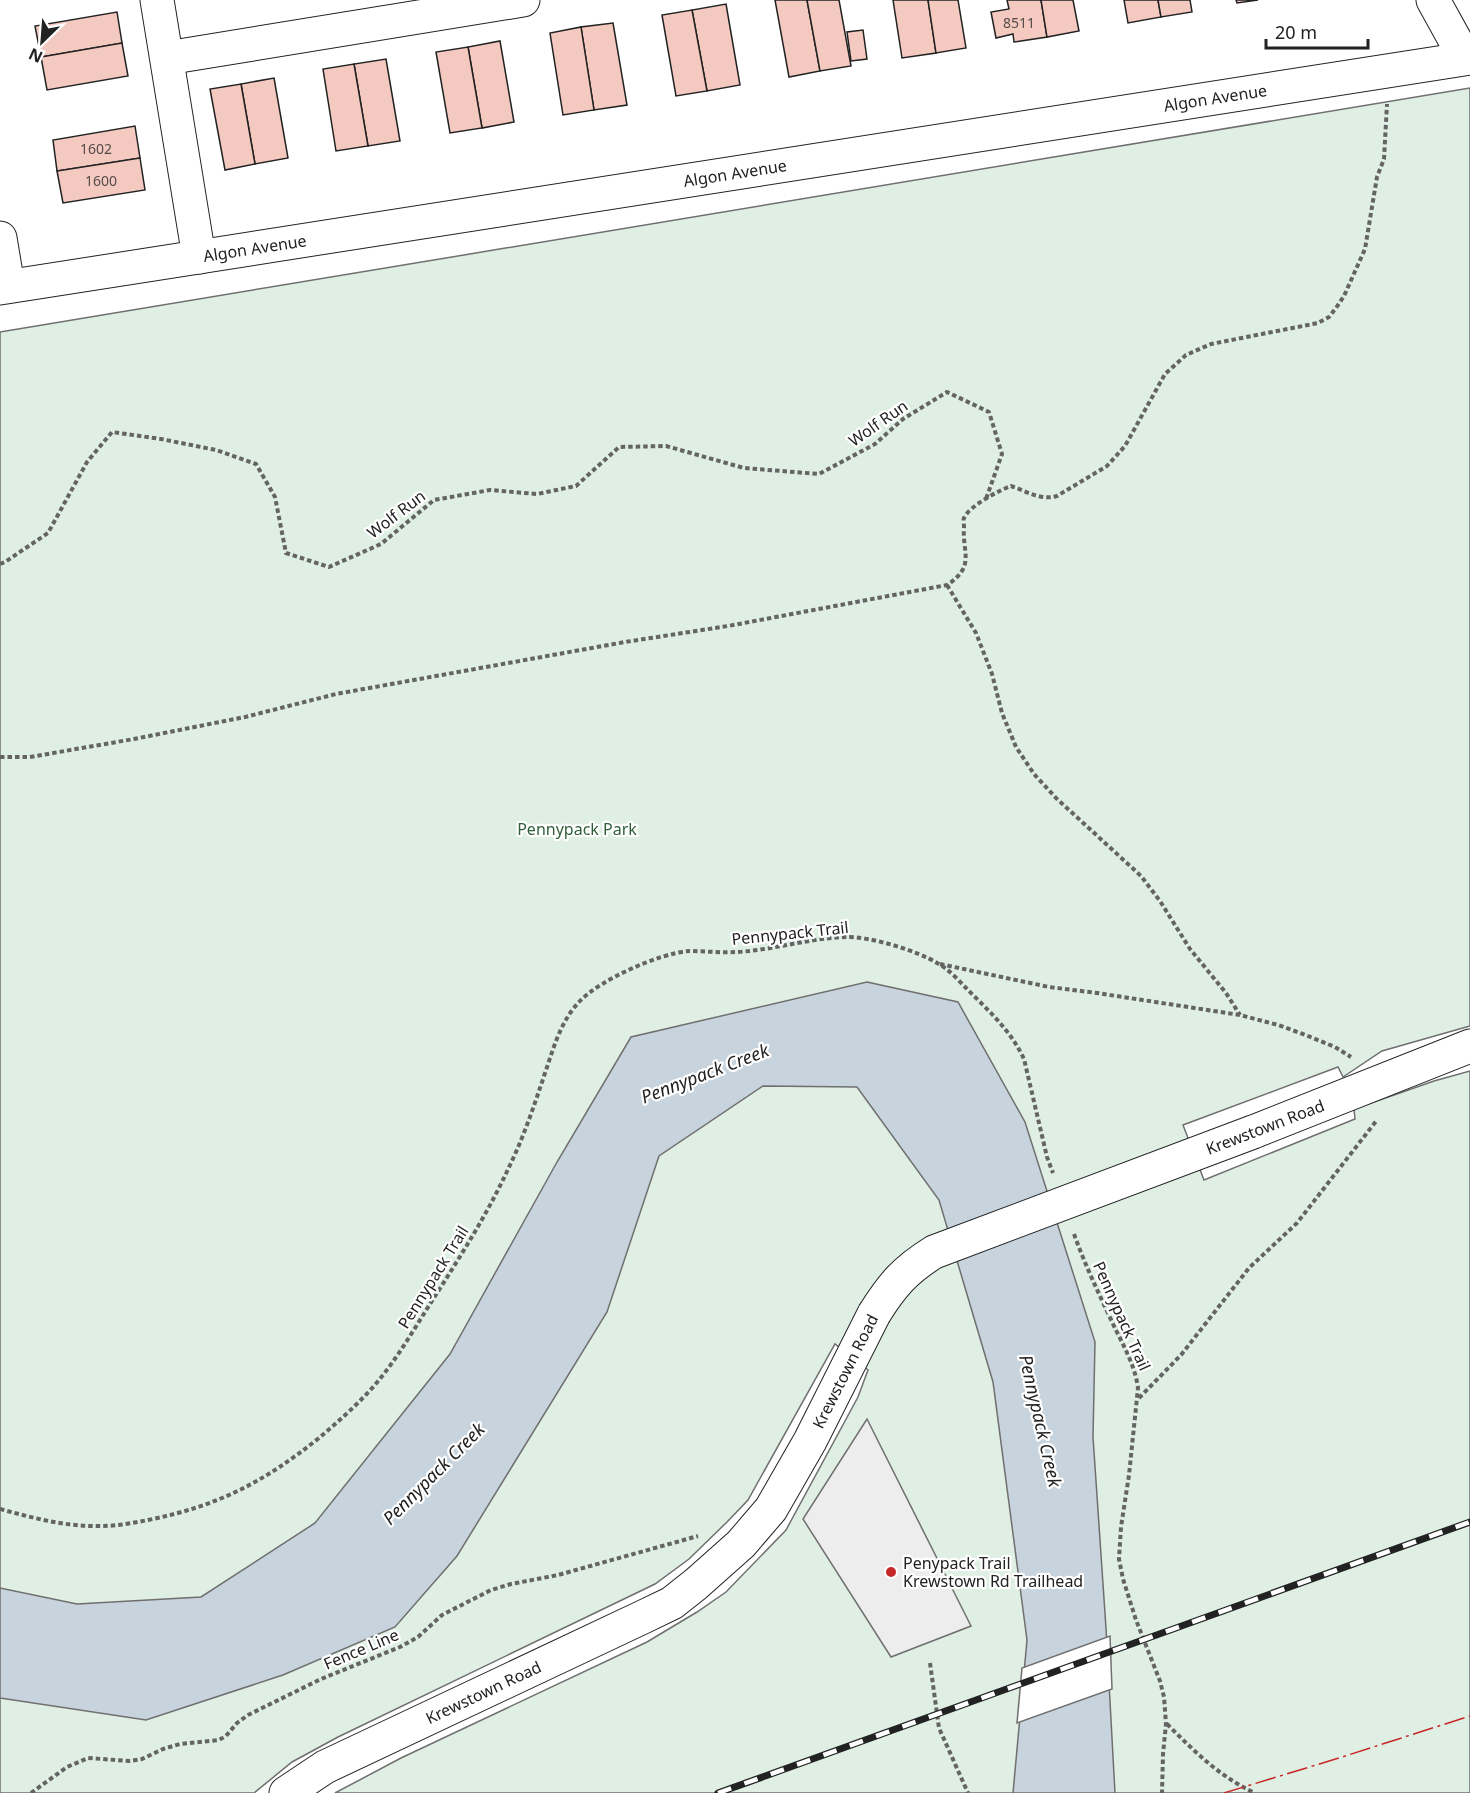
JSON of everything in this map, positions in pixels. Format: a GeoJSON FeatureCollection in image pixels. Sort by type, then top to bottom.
{"type":"FeatureCollection","features":[{"type":"Feature","properties":{"kind":"street"},"geometry":{"type":"LineString","coordinates":[[158,0],[198,256]]}},
{"type":"Feature","properties":{"kind":"street"},"geometry":{"type":"LineString","coordinates":[[167,58],[524,0]]}},
{"type":"Feature","properties":{"kind":"street"},"geometry":{"type":"LineString","coordinates":[[1433,0],[1468,58]]}},
{"type":"Feature","properties":{"kind":"street","name":"Algon Avenue"},"geometry":{"type":"LineString","coordinates":[[4,287],[1468,58]]}},
{"type":"Feature","properties":{"kind":"street"},"geometry":{"type":"LineString","coordinates":[[0,238],[4,287]]}},
{"type":"Feature","properties":{"kind":"street","name":"Krewstown Road"},"geometry":{"type":"LineString","coordinates":[[286,1793],[326,1767],[672,1603],[696,1584],[757,1527],[782,1492],[836,1392],[874,1314],[898,1279],[914,1264],[934,1252],[1376,1085],[1470,1046]]}},
{"type":"Feature","properties":{"kind":"path"},"geometry":{"type":"LineString","coordinates":[[986,500],[998,491],[1011,486],[1049,499],[1058,496],[1107,466],[1125,446],[1165,374],[1186,355],[1211,344],[1318,323],[1329,317],[1344,296],[1365,249],[1377,177],[1384,159],[1389,71]]}},
{"type":"Feature","properties":{"kind":"path","name":"Wolf Run"},"geometry":{"type":"LineString","coordinates":[[0,564],[48,533],[87,462],[112,432],[216,450],[256,464],[275,497],[286,553],[329,567],[381,544],[434,500],[490,490],[537,494],[576,486],[620,447],[666,446],[744,468],[819,474],[875,444],[903,419],[947,392],[989,412],[1002,454],[986,500],[970,510],[964,518],[963,532],[967,557],[956,579],[947,585]]}},
{"type":"Feature","properties":{"kind":"path"},"geometry":{"type":"LineString","coordinates":[[0,757],[30,757],[134,739],[245,717],[336,694],[625,642],[728,626],[947,585],[976,633],[992,674],[1002,713],[1016,747],[1028,765],[1056,798],[1141,876],[1171,917],[1190,949],[1226,993],[1240,1015]]}},
{"type":"Feature","properties":{"kind":"path","name":"Pennypack Trail"},"geometry":{"type":"LineString","coordinates":[[0,1509],[43,1520],[97,1527],[117,1526],[172,1515],[217,1501],[264,1478],[334,1425],[354,1407],[388,1368],[465,1249],[496,1195],[520,1144],[555,1045],[572,1010],[580,1000],[608,980],[658,958],[680,953],[764,950],[846,937],[861,937],[876,940],[939,963],[1006,1029],[1017,1044],[1024,1059],[1044,1145],[1054,1176]]}},
{"type":"Feature","properties":{"kind":"path"},"geometry":{"type":"LineString","coordinates":[[939,963],[1048,987],[1240,1015],[1278,1025],[1335,1047],[1355,1059],[1376,1085],[1387,1104],[1375,1123],[1297,1223],[1249,1268],[1181,1355],[1138,1398]]}},
{"type":"Feature","properties":{"kind":"path","name":"Pennypack Trail"},"geometry":{"type":"LineString","coordinates":[[1074,1232],[1137,1377],[1138,1398],[1120,1527],[1119,1559],[1136,1620],[1164,1697],[1166,1724],[1162,1754],[1162,1793]]}},
{"type":"Feature","properties":{"kind":"path","name":"Fence Line"},"geometry":{"type":"LineString","coordinates":[[31,1793],[68,1767],[88,1758],[130,1761],[142,1759],[180,1744],[219,1740],[248,1715],[321,1678],[400,1647],[418,1637],[442,1615],[491,1590],[558,1575],[718,1530],[731,1535],[741,1544]]}},
{"type":"Feature","properties":{"kind":"path"},"geometry":{"type":"LineString","coordinates":[[930,1663],[939,1728],[968,1793]]}},
{"type":"Feature","properties":{"kind":"path"},"geometry":{"type":"LineString","coordinates":[[1166,1724],[1207,1763],[1226,1777],[1255,1793]]}},
{"type":"Feature","properties":{"kind":"green space","name":"Pennypack Park"},"geometry":{"type":"Polygon","coordinates":[[[1470,88],[1470,1026],[1382,1051],[1343,1077],[1338,1067],[1183,1125],[1204,1180],[1355,1119],[1354,1109],[1470,1071],[1470,1793],[335,1793],[401,1758],[647,1642],[726,1592],[786,1530],[858,1397],[868,1370],[835,1344],[748,1500],[689,1559],[655,1584],[338,1737],[292,1762],[254,1793],[0,1793],[0,332],[1470,88]]]}},
{"type":"Feature","properties":{"kind":"shaded area","name":"Penypack Trail Krewstown Rd Trailhead"},"geometry":{"type":"Polygon","coordinates":[[[867,1419],[971,1626],[891,1657],[803,1519],[867,1419]]]}},
{"type":"Feature","properties":{"kind":"water","name":"Pennypack Creek"},"geometry":{"type":"Polygon","coordinates":[[[867,982],[958,1002],[1025,1122],[1095,1342],[1093,1437],[1115,1793],[1013,1793],[1027,1640],[993,1382],[939,1200],[857,1087],[763,1086],[659,1156],[607,1312],[457,1556],[395,1627],[283,1675],[146,1720],[0,1698],[0,1588],[77,1604],[201,1597],[315,1523],[450,1354],[557,1162],[631,1037],[867,982]]]}},
{"type":"Feature","properties":{"kind":"pier"},"geometry":{"type":"Polygon","coordinates":[[[1110,1636],[1112,1689],[1017,1723],[1022,1668],[1110,1636]]]}},
{"type":"Feature","properties":{"kind":"building"},"geometry":{"type":"Polygon","coordinates":[[[775,0],[807,0],[820,71],[789,77],[775,0]]]}},
{"type":"Feature","properties":{"kind":"building"},"geometry":{"type":"Polygon","coordinates":[[[807,0],[839,0],[851,66],[820,71],[807,0]]]}},
{"type":"Feature","properties":{"kind":"building"},"geometry":{"type":"Polygon","coordinates":[[[893,0],[928,0],[936,53],[902,58],[893,0]]]}},
{"type":"Feature","properties":{"kind":"building"},"geometry":{"type":"Polygon","coordinates":[[[928,0],[958,0],[966,48],[936,53],[928,0]]]}},
{"type":"Feature","properties":{"kind":"building"},"geometry":{"type":"Polygon","coordinates":[[[1007,0],[1041,0],[1047,37],[1014,42],[1013,34],[996,38],[991,12],[1009,9],[1007,0]]]}},
{"type":"Feature","properties":{"kind":"building"},"geometry":{"type":"Polygon","coordinates":[[[1041,0],[1073,0],[1079,31],[1047,37],[1041,0]]]}},
{"type":"Feature","properties":{"kind":"building"},"geometry":{"type":"Polygon","coordinates":[[[1124,0],[1158,0],[1161,17],[1128,23],[1124,0]]]}},
{"type":"Feature","properties":{"kind":"building"},"geometry":{"type":"Polygon","coordinates":[[[1158,0],[1190,0],[1192,12],[1161,17],[1158,0]]]}},
{"type":"Feature","properties":{"kind":"building"},"geometry":{"type":"Polygon","coordinates":[[[1236,0],[1258,0],[1237,3],[1236,0]]]}},
{"type":"Feature","properties":{"kind":"building"},"geometry":{"type":"Polygon","coordinates":[[[726,4],[740,85],[707,91],[692,10],[726,4]]]}},
{"type":"Feature","properties":{"kind":"building"},"geometry":{"type":"Polygon","coordinates":[[[692,10],[707,91],[676,96],[662,15],[692,10]]]}},
{"type":"Feature","properties":{"kind":"building"},"geometry":{"type":"Polygon","coordinates":[[[117,12],[122,43],[41,57],[35,26],[117,12]]]}},
{"type":"Feature","properties":{"kind":"building"},"geometry":{"type":"Polygon","coordinates":[[[613,23],[627,105],[594,110],[581,27],[613,23]]]}},
{"type":"Feature","properties":{"kind":"building"},"geometry":{"type":"Polygon","coordinates":[[[581,27],[594,110],[563,115],[550,33],[581,27]]]}},
{"type":"Feature","properties":{"kind":"building"},"geometry":{"type":"Polygon","coordinates":[[[863,30],[867,59],[851,61],[847,32],[863,30]]]}},
{"type":"Feature","properties":{"kind":"building"},"geometry":{"type":"Polygon","coordinates":[[[500,41],[514,122],[482,128],[468,47],[500,41]]]}},
{"type":"Feature","properties":{"kind":"building"},"geometry":{"type":"Polygon","coordinates":[[[122,43],[128,76],[47,90],[41,57],[122,43]]]}},
{"type":"Feature","properties":{"kind":"building"},"geometry":{"type":"Polygon","coordinates":[[[468,47],[482,128],[450,133],[436,52],[468,47]]]}},
{"type":"Feature","properties":{"kind":"building"},"geometry":{"type":"Polygon","coordinates":[[[386,59],[400,141],[368,146],[354,64],[386,59]]]}},
{"type":"Feature","properties":{"kind":"building"},"geometry":{"type":"Polygon","coordinates":[[[354,64],[368,146],[336,151],[323,69],[354,64]]]}},
{"type":"Feature","properties":{"kind":"building"},"geometry":{"type":"Polygon","coordinates":[[[274,78],[288,158],[255,164],[241,84],[274,78]]]}},
{"type":"Feature","properties":{"kind":"building"},"geometry":{"type":"Polygon","coordinates":[[[241,84],[255,164],[225,170],[210,89],[241,84]]]}},
{"type":"Feature","properties":{"kind":"building"},"geometry":{"type":"Polygon","coordinates":[[[135,126],[140,158],[57,171],[53,140],[135,126]]]}},
{"type":"Feature","properties":{"kind":"building"},"geometry":{"type":"Polygon","coordinates":[[[140,158],[145,190],[63,203],[57,171],[140,158]]]}},
{"type":"Feature","properties":{"kind":"railway"},"geometry":{"type":"LineString","coordinates":[[718,1793],[1470,1522]]}},
{"type":"Feature","properties":{"kind":"power"},"geometry":{"type":"LineString","coordinates":[[1224,1793],[1470,1716]]}},
{"type":"Feature","properties":{"kind":"place","name":"Penypack Trail Krewstown Rd Trailhead"},"geometry":{"type":"Point","coordinates":[891,1572]}}]}
